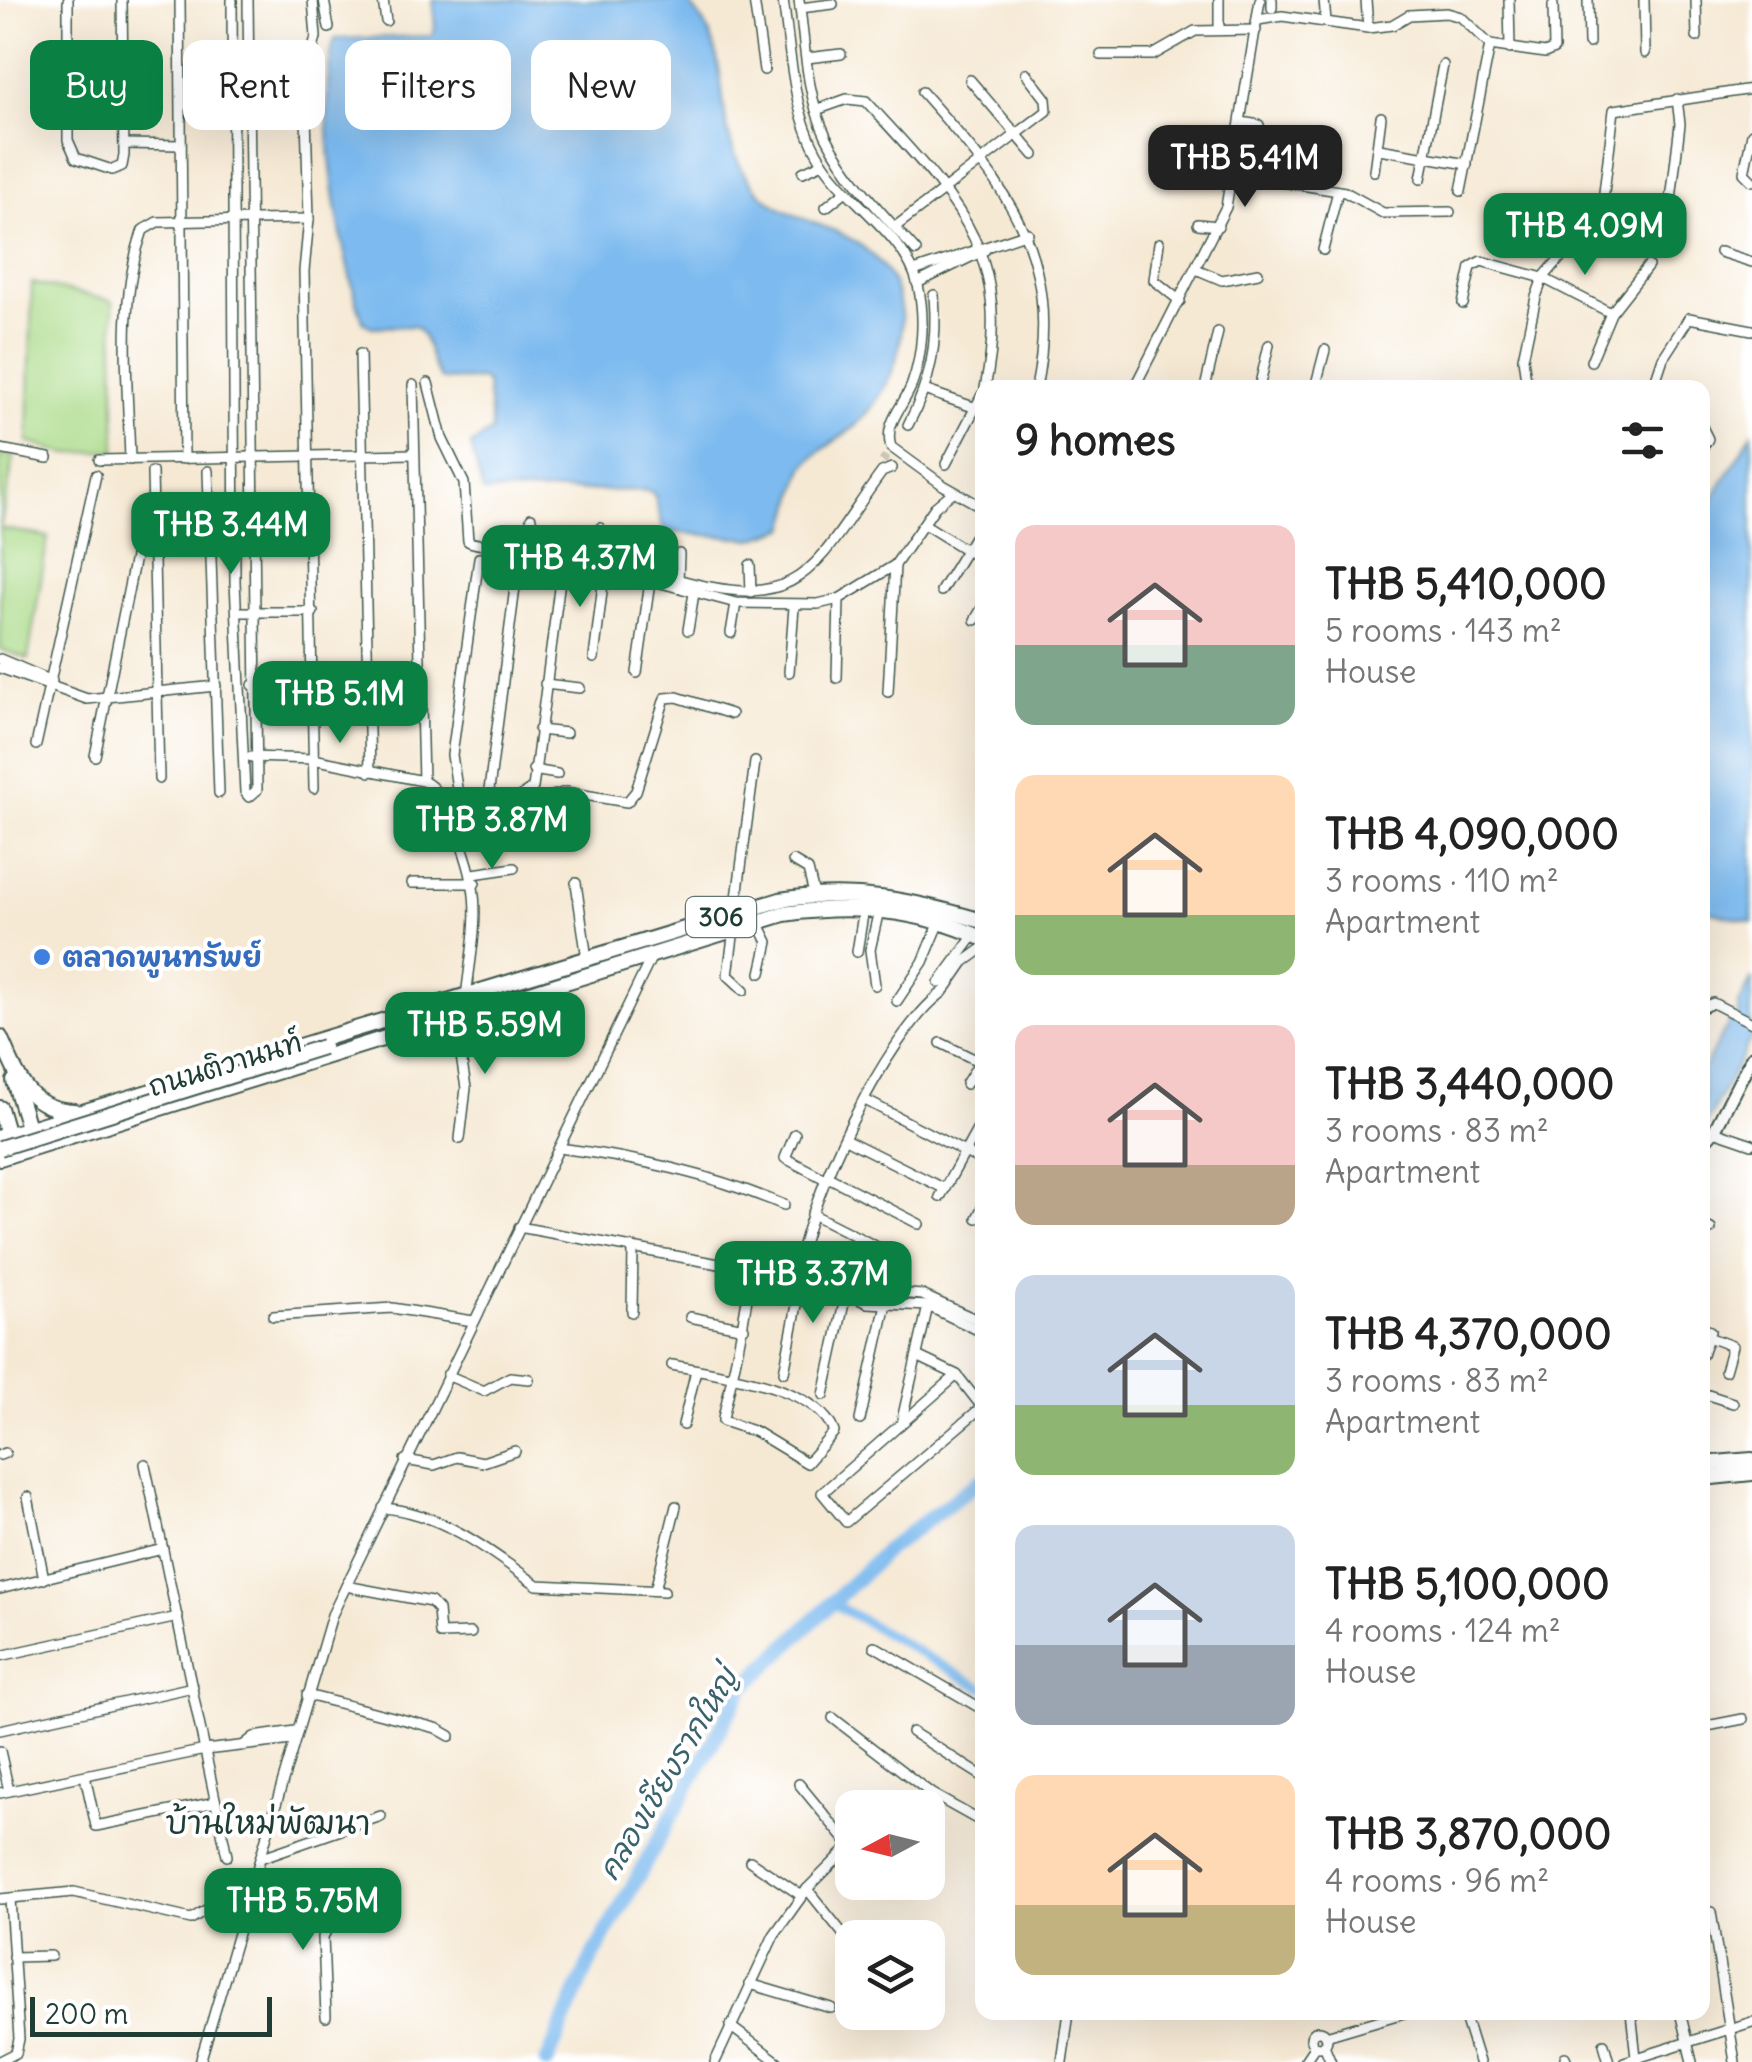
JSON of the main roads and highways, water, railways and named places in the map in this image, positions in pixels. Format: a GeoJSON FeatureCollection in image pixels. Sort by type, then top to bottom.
{"type":"FeatureCollection","features":[{"type":"Feature","properties":{"kind":"main road","name":"ถนนติวานนท์"},"geometry":{"type":"LineString","coordinates":[[4,1146],[28,1128],[82,1111],[587,960],[734,921],[814,894],[886,896],[975,929]]}},
{"type":"Feature","properties":{"kind":"main road","name":"ถนนติวานนท์"},"geometry":{"type":"LineString","coordinates":[[4,1146],[34,1148],[133,1118],[652,956],[734,921],[758,922],[826,908],[872,909],[975,930]]}},
{"type":"Feature","properties":{"kind":"main road","name":"306"},"geometry":{"type":"LineString","coordinates":[[4,1146],[323,1047],[466,997]]}},
{"type":"Feature","properties":{"kind":"main road","name":"306"},"geometry":{"type":"LineString","coordinates":[[0,1038],[34,1101],[52,1110],[82,1111]]}},
{"type":"Feature","properties":{"kind":"main road"},"geometry":{"type":"LineString","coordinates":[[0,1038],[34,1148]]}},
{"type":"Feature","properties":{"kind":"main road"},"geometry":{"type":"LineString","coordinates":[[126,1098],[123,1112],[133,1118]]}},
{"type":"Feature","properties":{"kind":"main road"},"geometry":{"type":"LineString","coordinates":[[0,1108],[4,1146]]}},
{"type":"Feature","properties":{"kind":"main road"},"geometry":{"type":"LineString","coordinates":[[1710,1463],[1752,1460]]}},
{"type":"Feature","properties":{"kind":"main road"},"geometry":{"type":"LineString","coordinates":[[1710,1477],[1752,1473]]}},
{"type":"Feature","properties":{"kind":"water"},"geometry":{"type":"Polygon","coordinates":[[[433,0],[685,0],[702,20],[712,41],[727,129],[745,174],[771,202],[848,238],[883,267],[895,289],[901,313],[895,362],[872,407],[855,426],[807,464],[786,528],[753,539],[670,532],[663,527],[654,494],[647,490],[483,492],[471,445],[492,431],[487,384],[482,379],[442,380],[424,338],[414,326],[372,327],[364,323],[346,261],[333,181],[327,101],[335,39],[431,36],[435,29],[433,0]]]}},
{"type":"Feature","properties":{"kind":"water"},"geometry":{"type":"Polygon","coordinates":[[[1752,433],[1752,922],[1710,912],[1710,504],[1752,433]]]}},
{"type":"Feature","properties":{"kind":"water"},"geometry":{"type":"Polygon","coordinates":[[[1752,978],[1750,1040],[1710,1117],[1710,1057],[1730,1021],[1739,1019],[1739,1004],[1752,978]]]}},
{"type":"Feature","properties":{"kind":"waterway","name":"คลองเชียงรากใหญ่"},"geometry":{"type":"LineString","coordinates":[[547,2062],[588,1966],[743,1688],[888,1549],[975,1484]]}},
{"type":"Feature","properties":{"kind":"waterway"},"geometry":{"type":"LineString","coordinates":[[832,1603],[975,1684]]}},
{"type":"Feature","properties":{"kind":"tunnel"},"geometry":{"type":"LineString","coordinates":[[883,462],[886,456]]}},
{"type":"Feature","properties":{"kind":"place","name":"ตลาดพูนทรัพย์"},"geometry":{"type":"Point","coordinates":[42,957]}},
{"type":"Feature","properties":{"kind":"district","name":"บ้านใหม่พัฒนา"},"geometry":{"type":"Point","coordinates":[268,1823]}}]}
